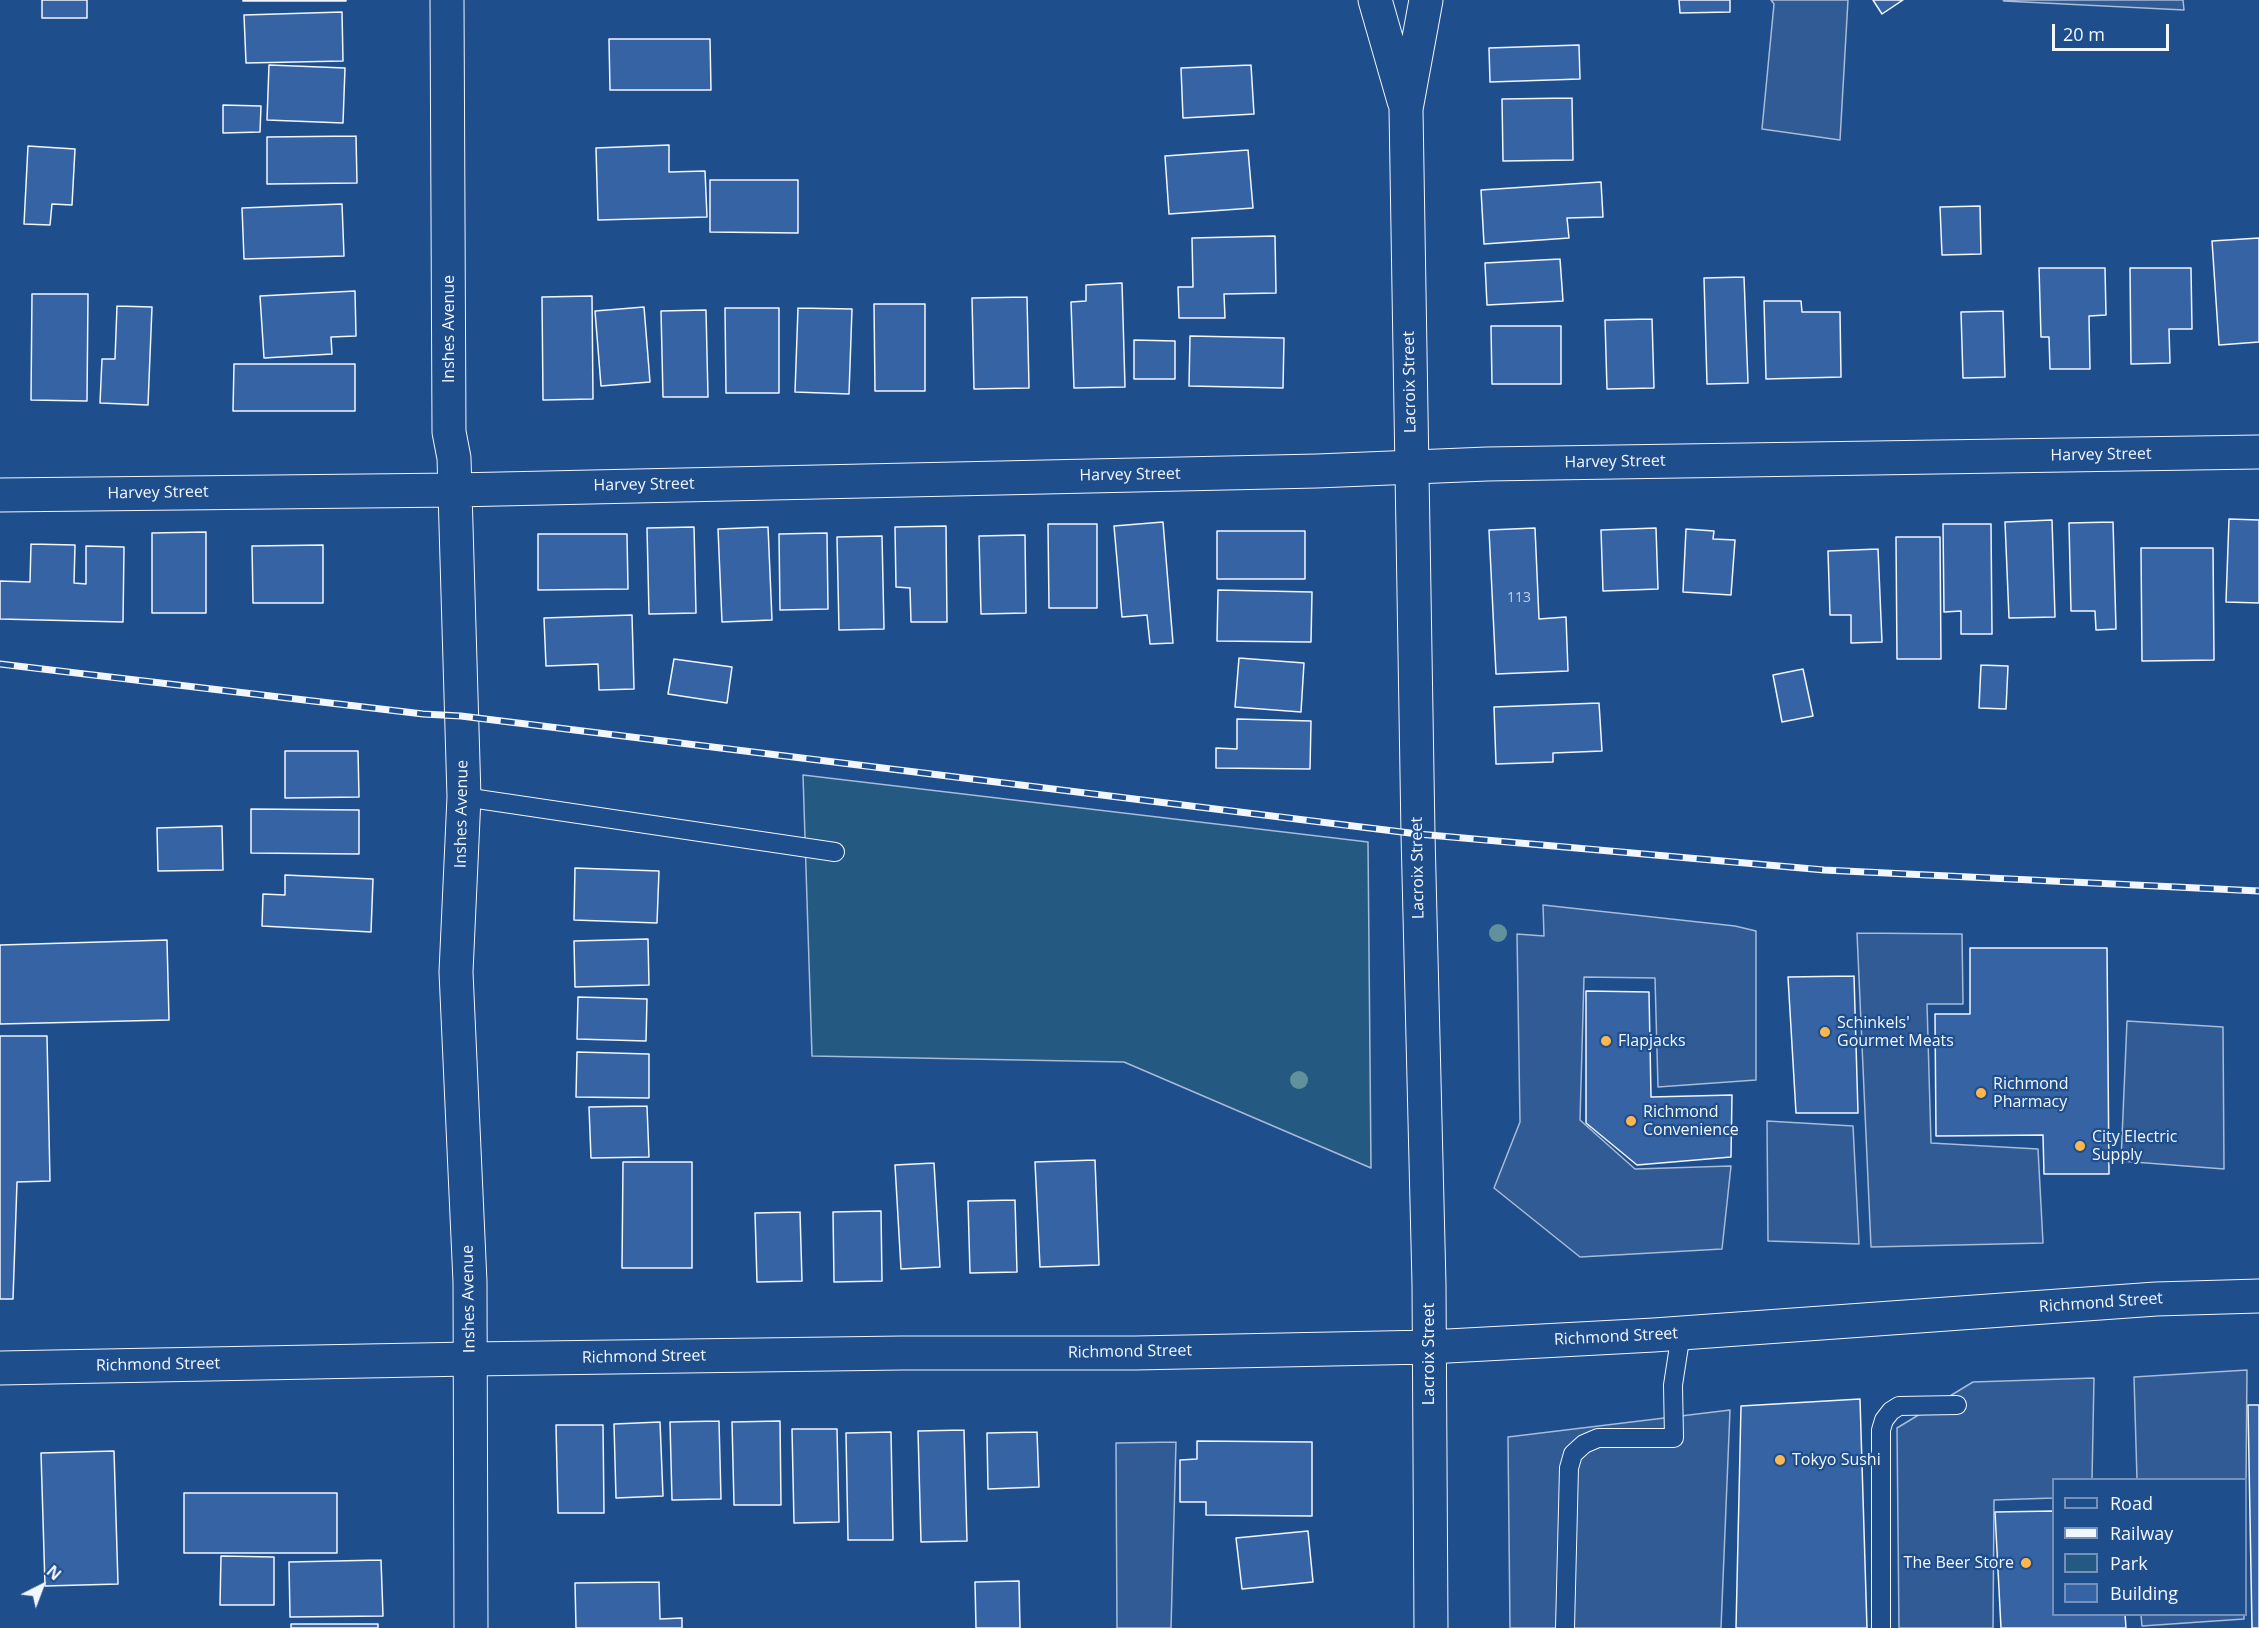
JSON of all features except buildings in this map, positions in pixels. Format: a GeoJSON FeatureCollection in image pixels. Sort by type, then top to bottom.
{"type":"FeatureCollection","features":[{"type":"Feature","properties":{"kind":"main road","name":"Inshes Avenue"},"geometry":{"type":"LineString","coordinates":[[447,0],[449,432],[454,458],[464,797],[456,972],[470,1282],[471,1628]]}},
{"type":"Feature","properties":{"kind":"main road","name":"Lacroix Street"},"geometry":{"type":"LineString","coordinates":[[1375,0],[1406,109]]}},
{"type":"Feature","properties":{"kind":"main road","name":"Lacroix Street"},"geometry":{"type":"LineString","coordinates":[[1426,0],[1406,109],[1429,1347],[1431,1628]]}},
{"type":"Feature","properties":{"kind":"main road","name":"Harvey Street"},"geometry":{"type":"LineString","coordinates":[[0,495],[455,490],[1412,467],[2259,452]]}},
{"type":"Feature","properties":{"kind":"main road","name":"Richmond Street"},"geometry":{"type":"LineString","coordinates":[[0,1368],[470,1359],[902,1353],[1135,1353],[1429,1347],[1681,1333],[2156,1299],[2259,1296]]}},
{"type":"Feature","properties":{"kind":"lane"},"geometry":{"type":"LineString","coordinates":[[464,797],[835,852]]}},
{"type":"Feature","properties":{"kind":"lane"},"geometry":{"type":"LineString","coordinates":[[1565,1628],[1569,1468],[1574,1454],[1584,1444],[1598,1438],[1674,1438],[1673,1385],[1681,1333]]}},
{"type":"Feature","properties":{"kind":"lane"},"geometry":{"type":"LineString","coordinates":[[1881,1628],[1881,1430],[1891,1411],[1899,1406],[1957,1405]]}},
{"type":"Feature","properties":{"kind":"green space"},"geometry":{"type":"Polygon","coordinates":[[[803,775],[1368,842],[1371,1168],[1124,1062],[812,1056],[803,775]]]}},
{"type":"Feature","properties":{"kind":"shaded area"},"geometry":{"type":"Polygon","coordinates":[[[1771,0],[1848,0],[1840,140],[1762,129],[1774,4],[1771,0]]]}},
{"type":"Feature","properties":{"kind":"shaded area"},"geometry":{"type":"Polygon","coordinates":[[[2183,0],[2184,10],[2004,1],[2183,0]]]}},
{"type":"Feature","properties":{"kind":"shaded area"},"geometry":{"type":"Polygon","coordinates":[[[1543,905],[1735,926],[1756,931],[1756,1080],[1658,1087],[1655,978],[1584,977],[1580,1120],[1635,1169],[1731,1166],[1722,1249],[1580,1257],[1494,1188],[1520,1122],[1517,934],[1544,936],[1543,905]]]}},
{"type":"Feature","properties":{"kind":"shaded area"},"geometry":{"type":"Polygon","coordinates":[[[1857,933],[1962,934],[1963,1004],[1927,1004],[1931,1143],[2038,1149],[2043,1243],[1871,1247],[1857,933]]]}},
{"type":"Feature","properties":{"kind":"shaded area"},"geometry":{"type":"Polygon","coordinates":[[[2127,1021],[2223,1027],[2224,1169],[2121,1161],[2127,1021]]]}},
{"type":"Feature","properties":{"kind":"shaded area"},"geometry":{"type":"Polygon","coordinates":[[[1767,1121],[1853,1126],[1859,1244],[1768,1241],[1767,1121]]]}},
{"type":"Feature","properties":{"kind":"shaded area"},"geometry":{"type":"Polygon","coordinates":[[[2247,1370],[2246,1478],[2137,1478],[2134,1377],[2247,1370]]]}},
{"type":"Feature","properties":{"kind":"shaded area"},"geometry":{"type":"Polygon","coordinates":[[[2094,1378],[2092,1478],[2052,1478],[2052,1498],[1994,1500],[1993,1628],[1899,1628],[1897,1428],[1973,1382],[2094,1378]]]}},
{"type":"Feature","properties":{"kind":"shaded area"},"geometry":{"type":"Polygon","coordinates":[[[1730,1410],[1721,1628],[1510,1628],[1508,1437],[1730,1410]]]}},
{"type":"Feature","properties":{"kind":"shaded area"},"geometry":{"type":"Polygon","coordinates":[[[1176,1442],[1171,1628],[1117,1628],[1116,1443],[1176,1442]]]}},
{"type":"Feature","properties":{"kind":"shaded area"},"geometry":{"type":"Polygon","coordinates":[[[2141,1616],[2244,1616],[2244,1619],[2142,1626],[2141,1616]]]}},
{"type":"Feature","properties":{"kind":"railway"},"geometry":{"type":"LineString","coordinates":[[0,664],[423,714],[461,716],[1418,834],[1824,870],[2259,891]]}},
{"type":"Feature","properties":{"kind":"place","name":"Schinkels' Gourmet Meats"},"geometry":{"type":"Point","coordinates":[1825,1032]}},
{"type":"Feature","properties":{"kind":"place","name":"Flapjacks"},"geometry":{"type":"Point","coordinates":[1606,1041]}},
{"type":"Feature","properties":{"kind":"place","name":"Richmond Pharmacy"},"geometry":{"type":"Point","coordinates":[1981,1093]}},
{"type":"Feature","properties":{"kind":"place","name":"Richmond Convenience"},"geometry":{"type":"Point","coordinates":[1631,1121]}},
{"type":"Feature","properties":{"kind":"place","name":"City Electric Supply"},"geometry":{"type":"Point","coordinates":[2080,1146]}},
{"type":"Feature","properties":{"kind":"place","name":"Tokyo Sushi"},"geometry":{"type":"Point","coordinates":[1780,1460]}},
{"type":"Feature","properties":{"kind":"place","name":"The Beer Store"},"geometry":{"type":"Point","coordinates":[2026,1563]}}]}
